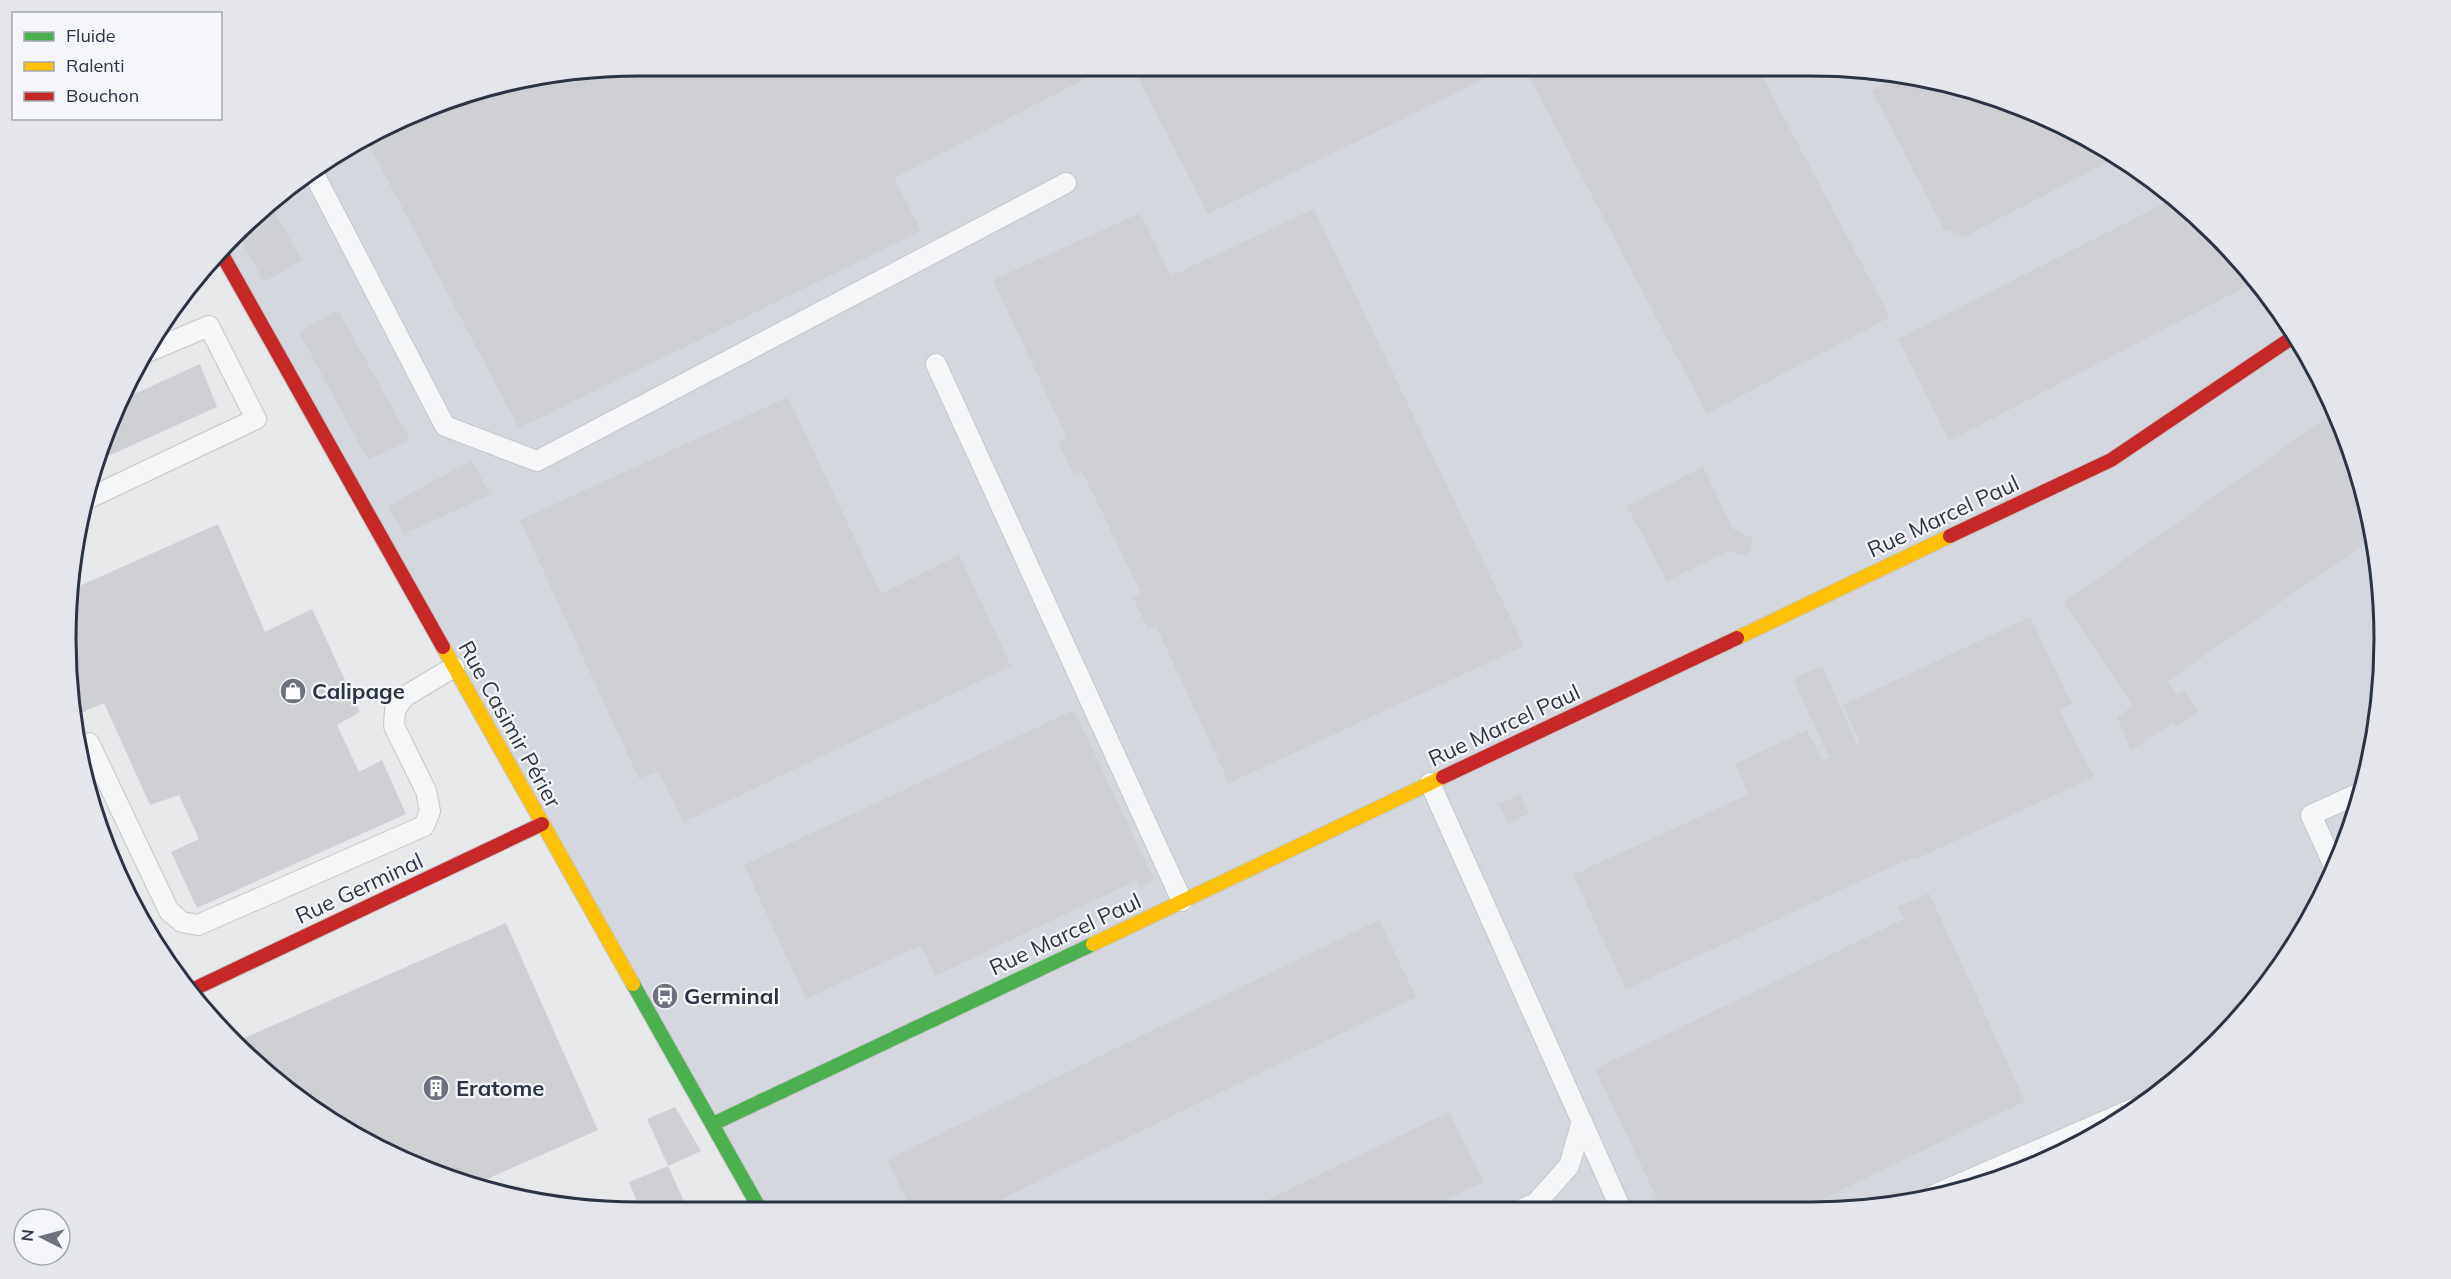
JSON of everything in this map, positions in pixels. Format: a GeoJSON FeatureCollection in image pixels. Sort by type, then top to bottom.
{"type":"FeatureCollection","features":[{"type":"Feature","properties":{"kind":"street","name":"Rue Casimir Périer"},"geometry":{"type":"LineString","coordinates":[[225,259],[755,1202]]}},
{"type":"Feature","properties":{"kind":"street","name":"Rue Marcel Paul"},"geometry":{"type":"LineString","coordinates":[[713,1124],[2110,460],[2288,340]]}},
{"type":"Feature","properties":{"kind":"street","name":"Rue Germinal"},"geometry":{"type":"LineString","coordinates":[[197,987],[542,824]]}},
{"type":"Feature","properties":{"kind":"lane"},"geometry":{"type":"LineString","coordinates":[[316,179],[445,426],[537,461],[1066,183]]}},
{"type":"Feature","properties":{"kind":"lane"},"geometry":{"type":"LineString","coordinates":[[96,495],[256,419],[209,326],[158,348]]}},
{"type":"Feature","properties":{"kind":"lane"},"geometry":{"type":"LineString","coordinates":[[936,364],[1182,901]]}},
{"type":"Feature","properties":{"kind":"lane"},"geometry":{"type":"LineString","coordinates":[[89,743],[169,911],[182,922],[198,925],[424,826],[430,811],[426,791],[394,726],[395,710],[404,697],[454,667]]}},
{"type":"Feature","properties":{"kind":"lane"},"geometry":{"type":"LineString","coordinates":[[1430,783],[1618,1202]]}},
{"type":"Feature","properties":{"kind":"lane"},"geometry":{"type":"LineString","coordinates":[[2331,858],[2311,815],[2352,796]]}},
{"type":"Feature","properties":{"kind":"lane"},"geometry":{"type":"LineString","coordinates":[[1537,1202],[1569,1166],[1582,1121]]}},
{"type":"Feature","properties":{"kind":"lane"},"geometry":{"type":"LineString","coordinates":[[1971,1179],[2097,1124]]}},
{"type":"Feature","properties":{"kind":"shaded area"},"geometry":{"type":"Polygon","coordinates":[[[640,76],[1812,76],[1885,81],[1957,96],[2027,119],[2093,152],[2124,171],[2183,216],[2210,241],[2258,297],[2299,358],[2332,424],[2345,459],[2364,530],[2370,566],[2373,603],[2373,676],[2370,713],[2355,785],[2332,855],[2316,889],[2280,952],[2258,982],[2210,1038],[2183,1063],[2124,1108],[2093,1127],[2027,1160],[1992,1173],[1921,1192],[1848,1201],[761,1202],[225,259],[268,216],[327,171],[358,152],[424,119],[494,96],[566,81],[640,76]]]}},
{"type":"Feature","properties":{"kind":"building"},"geometry":{"type":"Polygon","coordinates":[[[640,76],[1090,76],[894,178],[921,231],[519,428],[370,146],[424,119],[459,106],[530,87],[566,81],[640,76]]]}},
{"type":"Feature","properties":{"kind":"building"},"geometry":{"type":"Polygon","coordinates":[[[1137,76],[1491,76],[1208,214],[1137,76]]]}},
{"type":"Feature","properties":{"kind":"building"},"geometry":{"type":"Polygon","coordinates":[[[1529,76],[1762,76],[1890,317],[1707,414],[1529,76]]]}},
{"type":"Feature","properties":{"kind":"building"},"geometry":{"type":"Polygon","coordinates":[[[1890,82],[1921,87],[1992,106],[2061,135],[2108,161],[1966,236],[1944,229],[1872,91],[1890,82]]]}},
{"type":"Feature","properties":{"kind":"building"},"geometry":{"type":"Polygon","coordinates":[[[2166,203],[2210,241],[2249,285],[1949,441],[1898,339],[2166,203]]]}},
{"type":"Feature","properties":{"kind":"building"},"geometry":{"type":"Polygon","coordinates":[[[1314,209],[1524,646],[1229,783],[1156,626],[1148,629],[1133,598],[1141,593],[1082,471],[1073,474],[1058,442],[1067,438],[993,280],[1140,213],[1171,276],[1314,209]]]}},
{"type":"Feature","properties":{"kind":"building"},"geometry":{"type":"Polygon","coordinates":[[[274,211],[302,260],[264,282],[241,241],[274,211]]]}},
{"type":"Feature","properties":{"kind":"building"},"geometry":{"type":"Polygon","coordinates":[[[338,310],[410,440],[368,460],[299,332],[338,310]]]}},
{"type":"Feature","properties":{"kind":"building"},"geometry":{"type":"Polygon","coordinates":[[[200,364],[217,407],[107,457],[133,395],[200,364]]]}},
{"type":"Feature","properties":{"kind":"building"},"geometry":{"type":"Polygon","coordinates":[[[788,397],[881,594],[959,555],[1011,666],[684,822],[658,771],[639,779],[520,520],[788,397]]]}},
{"type":"Feature","properties":{"kind":"building"},"geometry":{"type":"Polygon","coordinates":[[[2328,417],[2345,459],[2366,543],[2168,681],[2176,695],[2184,691],[2199,712],[2175,727],[2172,723],[2131,750],[2117,717],[2133,706],[2064,602],[2328,417]]]}},
{"type":"Feature","properties":{"kind":"building"},"geometry":{"type":"Polygon","coordinates":[[[472,460],[490,495],[404,534],[388,506],[472,460]]]}},
{"type":"Feature","properties":{"kind":"building"},"geometry":{"type":"Polygon","coordinates":[[[1703,467],[1733,529],[1753,538],[1747,557],[1728,551],[1667,581],[1627,506],[1703,467]]]}},
{"type":"Feature","properties":{"kind":"building"},"geometry":{"type":"Polygon","coordinates":[[[218,524],[265,632],[312,609],[360,712],[337,725],[359,772],[382,760],[406,814],[197,908],[171,852],[199,839],[179,795],[150,805],[104,703],[81,713],[76,640],[79,586],[218,524]]]}},
{"type":"Feature","properties":{"kind":"building"},"geometry":{"type":"Polygon","coordinates":[[[2030,617],[2072,704],[2059,710],[2094,777],[1914,860],[1913,857],[1626,989],[1573,875],[1749,794],[1735,764],[1807,730],[1822,760],[1829,757],[1793,679],[1822,666],[1857,744],[1860,742],[1843,705],[2030,617]]]}},
{"type":"Feature","properties":{"kind":"building"},"geometry":{"type":"Polygon","coordinates":[[[1074,710],[1154,880],[1140,887],[1137,880],[935,976],[921,945],[806,999],[744,865],[1074,710]]]}},
{"type":"Feature","properties":{"kind":"building"},"geometry":{"type":"Polygon","coordinates":[[[1520,795],[1529,813],[1508,823],[1498,804],[1520,795]]]}},
{"type":"Feature","properties":{"kind":"building"},"geometry":{"type":"Polygon","coordinates":[[[1929,893],[2025,1101],[1817,1202],[1659,1202],[1595,1069],[1904,919],[1897,907],[1929,893]]]}},
{"type":"Feature","properties":{"kind":"building"},"geometry":{"type":"Polygon","coordinates":[[[1379,920],[1416,997],[995,1202],[908,1202],[887,1160],[1379,920]]]}},
{"type":"Feature","properties":{"kind":"building","name":"Eratome"},"geometry":{"type":"Polygon","coordinates":[[[506,923],[598,1130],[484,1180],[424,1160],[358,1127],[297,1086],[242,1039],[506,923]]]}},
{"type":"Feature","properties":{"kind":"building"},"geometry":{"type":"Polygon","coordinates":[[[675,1107],[701,1151],[668,1166],[647,1119],[675,1107]]]}},
{"type":"Feature","properties":{"kind":"building"},"geometry":{"type":"Polygon","coordinates":[[[1449,1112],[1484,1182],[1440,1202],[1263,1202],[1449,1112]]]}},
{"type":"Feature","properties":{"kind":"building"},"geometry":{"type":"Polygon","coordinates":[[[668,1166],[684,1202],[637,1202],[629,1182],[668,1166]]]}},
{"type":"Feature","properties":{"kind":"traffic: fast"},"geometry":{"type":"LineString","coordinates":[[713,1124],[1093,944]]}},
{"type":"Feature","properties":{"kind":"traffic: fast"},"geometry":{"type":"LineString","coordinates":[[633,984],[756,1202]]}},
{"type":"Feature","properties":{"kind":"traffic: slow"},"geometry":{"type":"LineString","coordinates":[[1737,638],[1950,536]]}},
{"type":"Feature","properties":{"kind":"traffic: slow"},"geometry":{"type":"LineString","coordinates":[[443,647],[633,984]]}},
{"type":"Feature","properties":{"kind":"traffic: slow"},"geometry":{"type":"LineString","coordinates":[[1093,944],[1443,777]]}},
{"type":"Feature","properties":{"kind":"traffic: jam"},"geometry":{"type":"LineString","coordinates":[[225,259],[443,647]]}},
{"type":"Feature","properties":{"kind":"traffic: jam"},"geometry":{"type":"LineString","coordinates":[[1950,536],[2111,460],[2288,340]]}},
{"type":"Feature","properties":{"kind":"traffic: jam"},"geometry":{"type":"LineString","coordinates":[[1443,777],[1737,638]]}},
{"type":"Feature","properties":{"kind":"traffic: jam"},"geometry":{"type":"LineString","coordinates":[[197,987],[542,824]]}},
{"type":"Feature","properties":{"kind":"place","name":"Calipage"},"geometry":{"type":"Point","coordinates":[293,691]}},
{"type":"Feature","properties":{"kind":"place","name":"Germinal"},"geometry":{"type":"Point","coordinates":[665,996]}},
{"type":"Feature","properties":{"kind":"place","name":"Eratome"},"geometry":{"type":"Point","coordinates":[436,1088]}}]}
